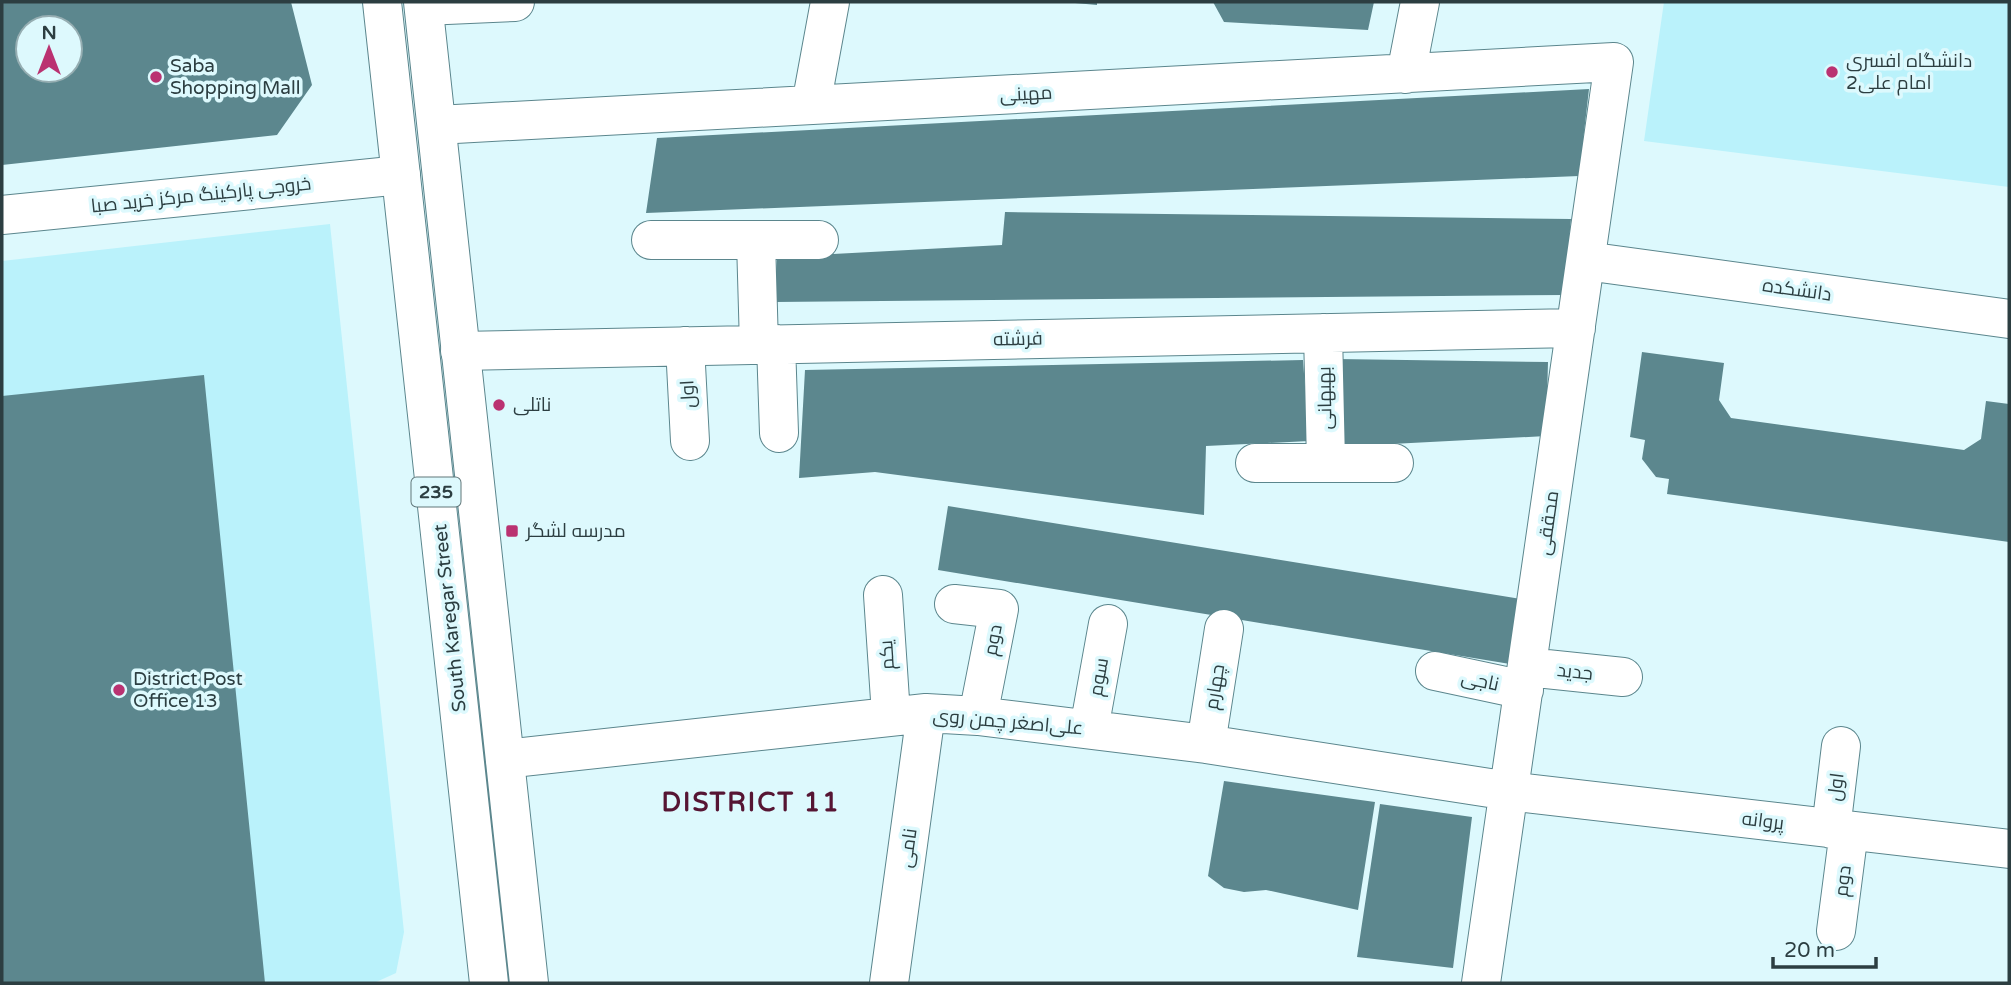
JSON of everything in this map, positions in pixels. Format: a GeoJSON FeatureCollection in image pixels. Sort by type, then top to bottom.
{"type":"FeatureCollection","features":[{"type":"Feature","properties":{"kind":"street","name":"South Karegar Street"},"geometry":{"type":"LineString","coordinates":[[382,2],[489,983]]}},
{"type":"Feature","properties":{"kind":"street"},"geometry":{"type":"LineString","coordinates":[[424,4],[516,2]]}},
{"type":"Feature","properties":{"kind":"street"},"geometry":{"type":"LineString","coordinates":[[811,105],[830,2]]}},
{"type":"Feature","properties":{"kind":"street"},"geometry":{"type":"LineString","coordinates":[[1406,74],[1420,2]]}},
{"type":"Feature","properties":{"kind":"street","name":"South Karegar Street"},"geometry":{"type":"LineString","coordinates":[[424,4],[529,983]]}},
{"type":"Feature","properties":{"kind":"street","name":"مهینی"},"geometry":{"type":"LineString","coordinates":[[437,125],[1614,62]]}},
{"type":"Feature","properties":{"kind":"street","name":"محققی"},"geometry":{"type":"LineString","coordinates":[[1482,983],[1513,792],[1526,679],[1614,62]]}},
{"type":"Feature","properties":{"kind":"street"},"geometry":{"type":"LineString","coordinates":[[2,199],[401,168]]}},
{"type":"Feature","properties":{"kind":"street","name":"خروجی پارکینگ مرکز خرید صبا"},"geometry":{"type":"LineString","coordinates":[[2,215],[401,168]]}},
{"type":"Feature","properties":{"kind":"street"},"geometry":{"type":"LineString","coordinates":[[651,240],[819,240]]}},
{"type":"Feature","properties":{"kind":"street"},"geometry":{"type":"LineString","coordinates":[[756,241],[779,433]]}},
{"type":"Feature","properties":{"kind":"street","name":"دانشکده"},"geometry":{"type":"LineString","coordinates":[[1586,261],[2009,319]]}},
{"type":"Feature","properties":{"kind":"street","name":"فرشته"},"geometry":{"type":"LineString","coordinates":[[460,351],[1576,328]]}},
{"type":"Feature","properties":{"kind":"street","name":"بهبهانی"},"geometry":{"type":"LineString","coordinates":[[1323,333],[1326,462]]}},
{"type":"Feature","properties":{"kind":"street","name":"اول"},"geometry":{"type":"LineString","coordinates":[[685,346],[691,441]]}},
{"type":"Feature","properties":{"kind":"street"},"geometry":{"type":"LineString","coordinates":[[1255,463],[1394,463]]}},
{"type":"Feature","properties":{"kind":"street","name":"یکم"},"geometry":{"type":"LineString","coordinates":[[883,595],[909,714]]}},
{"type":"Feature","properties":{"kind":"street","name":"دوم"},"geometry":{"type":"LineString","coordinates":[[954,604],[999,609],[978,716]]}},
{"type":"Feature","properties":{"kind":"street","name":"سوم"},"geometry":{"type":"LineString","coordinates":[[1089,729],[1108,624]]}},
{"type":"Feature","properties":{"kind":"street","name":"چهارم"},"geometry":{"type":"LineString","coordinates":[[1206,744],[1224,629]]}},
{"type":"Feature","properties":{"kind":"street","name":"ناجی"},"geometry":{"type":"LineString","coordinates":[[1435,671],[1526,679]]}},
{"type":"Feature","properties":{"kind":"street","name":"جدید"},"geometry":{"type":"LineString","coordinates":[[1526,679],[1623,677]]}},
{"type":"Feature","properties":{"kind":"street","name":"علی‌اصغر چمن روی"},"geometry":{"type":"LineString","coordinates":[[505,759],[909,714],[978,716],[1206,744],[1513,792]]}},
{"type":"Feature","properties":{"kind":"street","name":"نامی"},"geometry":{"type":"LineString","coordinates":[[889,983],[909,714]]}},
{"type":"Feature","properties":{"kind":"street","name":"اول"},"geometry":{"type":"LineString","coordinates":[[1840,830],[1841,746]]}},
{"type":"Feature","properties":{"kind":"street","name":"پروانه"},"geometry":{"type":"LineString","coordinates":[[1513,792],[2009,849]]}},
{"type":"Feature","properties":{"kind":"street","name":"دوم"},"geometry":{"type":"LineString","coordinates":[[1836,930],[1840,830]]}},
{"type":"Feature","properties":{"kind":"shaded area","name":"دانشگاه افسری امام علی2"},"geometry":{"type":"Polygon","coordinates":[[[1664,2],[2009,2],[2009,187],[1644,141],[1664,2]]]}},
{"type":"Feature","properties":{"kind":"shaded area"},"geometry":{"type":"Polygon","coordinates":[[[330,224],[404,932],[396,973],[374,983],[2,983],[2,261],[330,224]]]}},
{"type":"Feature","properties":{"kind":"building","name":"Saba Shopping Mall"},"geometry":{"type":"Polygon","coordinates":[[[2,2],[291,2],[312,85],[277,135],[2,165],[2,2]]]}},
{"type":"Feature","properties":{"kind":"building"},"geometry":{"type":"Polygon","coordinates":[[[1064,2],[1097,2],[1097,5],[1064,2]]]}},
{"type":"Feature","properties":{"kind":"building"},"geometry":{"type":"Polygon","coordinates":[[[1213,2],[1374,2],[1368,30],[1224,22],[1213,2]]]}},
{"type":"Feature","properties":{"kind":"building"},"geometry":{"type":"Polygon","coordinates":[[[1589,89],[1579,176],[646,213],[657,138],[1589,89]]]}},
{"type":"Feature","properties":{"kind":"building"},"geometry":{"type":"Polygon","coordinates":[[[1005,212],[1571,219],[1564,295],[774,302],[777,257],[1002,245],[1005,212]]]}},
{"type":"Feature","properties":{"kind":"building"},"geometry":{"type":"Polygon","coordinates":[[[1642,352],[1724,363],[1719,400],[1731,418],[1964,450],[1981,439],[1986,401],[2009,404],[2009,542],[1667,494],[1669,479],[1656,477],[1642,459],[1645,440],[1630,437],[1642,352]]]}},
{"type":"Feature","properties":{"kind":"building"},"geometry":{"type":"Polygon","coordinates":[[[1337,359],[1548,362],[1546,436],[1334,447],[1337,359]]]}},
{"type":"Feature","properties":{"kind":"building"},"geometry":{"type":"Polygon","coordinates":[[[1303,360],[1309,441],[1206,446],[1204,515],[875,472],[799,478],[805,370],[1303,360]]]}},
{"type":"Feature","properties":{"kind":"building","name":"District Post Office 13"},"geometry":{"type":"Polygon","coordinates":[[[204,375],[265,983],[2,983],[2,396],[204,375]]]}},
{"type":"Feature","properties":{"kind":"building"},"geometry":{"type":"Polygon","coordinates":[[[948,506],[1521,599],[1510,664],[938,570],[948,506]]]}},
{"type":"Feature","properties":{"kind":"building"},"geometry":{"type":"Polygon","coordinates":[[[1224,781],[1375,802],[1358,910],[1266,890],[1244,892],[1224,888],[1208,876],[1224,781]]]}},
{"type":"Feature","properties":{"kind":"building"},"geometry":{"type":"Polygon","coordinates":[[[1380,804],[1472,817],[1453,968],[1357,957],[1380,804]]]}},
{"type":"Feature","properties":{"kind":"place","name":"دانشگاه افسری امام علی2"},"geometry":{"type":"Point","coordinates":[1832,72]}},
{"type":"Feature","properties":{"kind":"place","name":"Saba Shopping Mall"},"geometry":{"type":"Point","coordinates":[156,77]}},
{"type":"Feature","properties":{"kind":"place","name":"ناتلی"},"geometry":{"type":"Point","coordinates":[499,405]}},
{"type":"Feature","properties":{"kind":"place","name":"مدرسه لشگر"},"geometry":{"type":"Point","coordinates":[512,531]}},
{"type":"Feature","properties":{"kind":"place","name":"District Post Office 13"},"geometry":{"type":"Point","coordinates":[119,690]}},
{"type":"Feature","properties":{"kind":"district","name":"DISTRICT 11"},"geometry":{"type":"Point","coordinates":[751,802]}}]}
